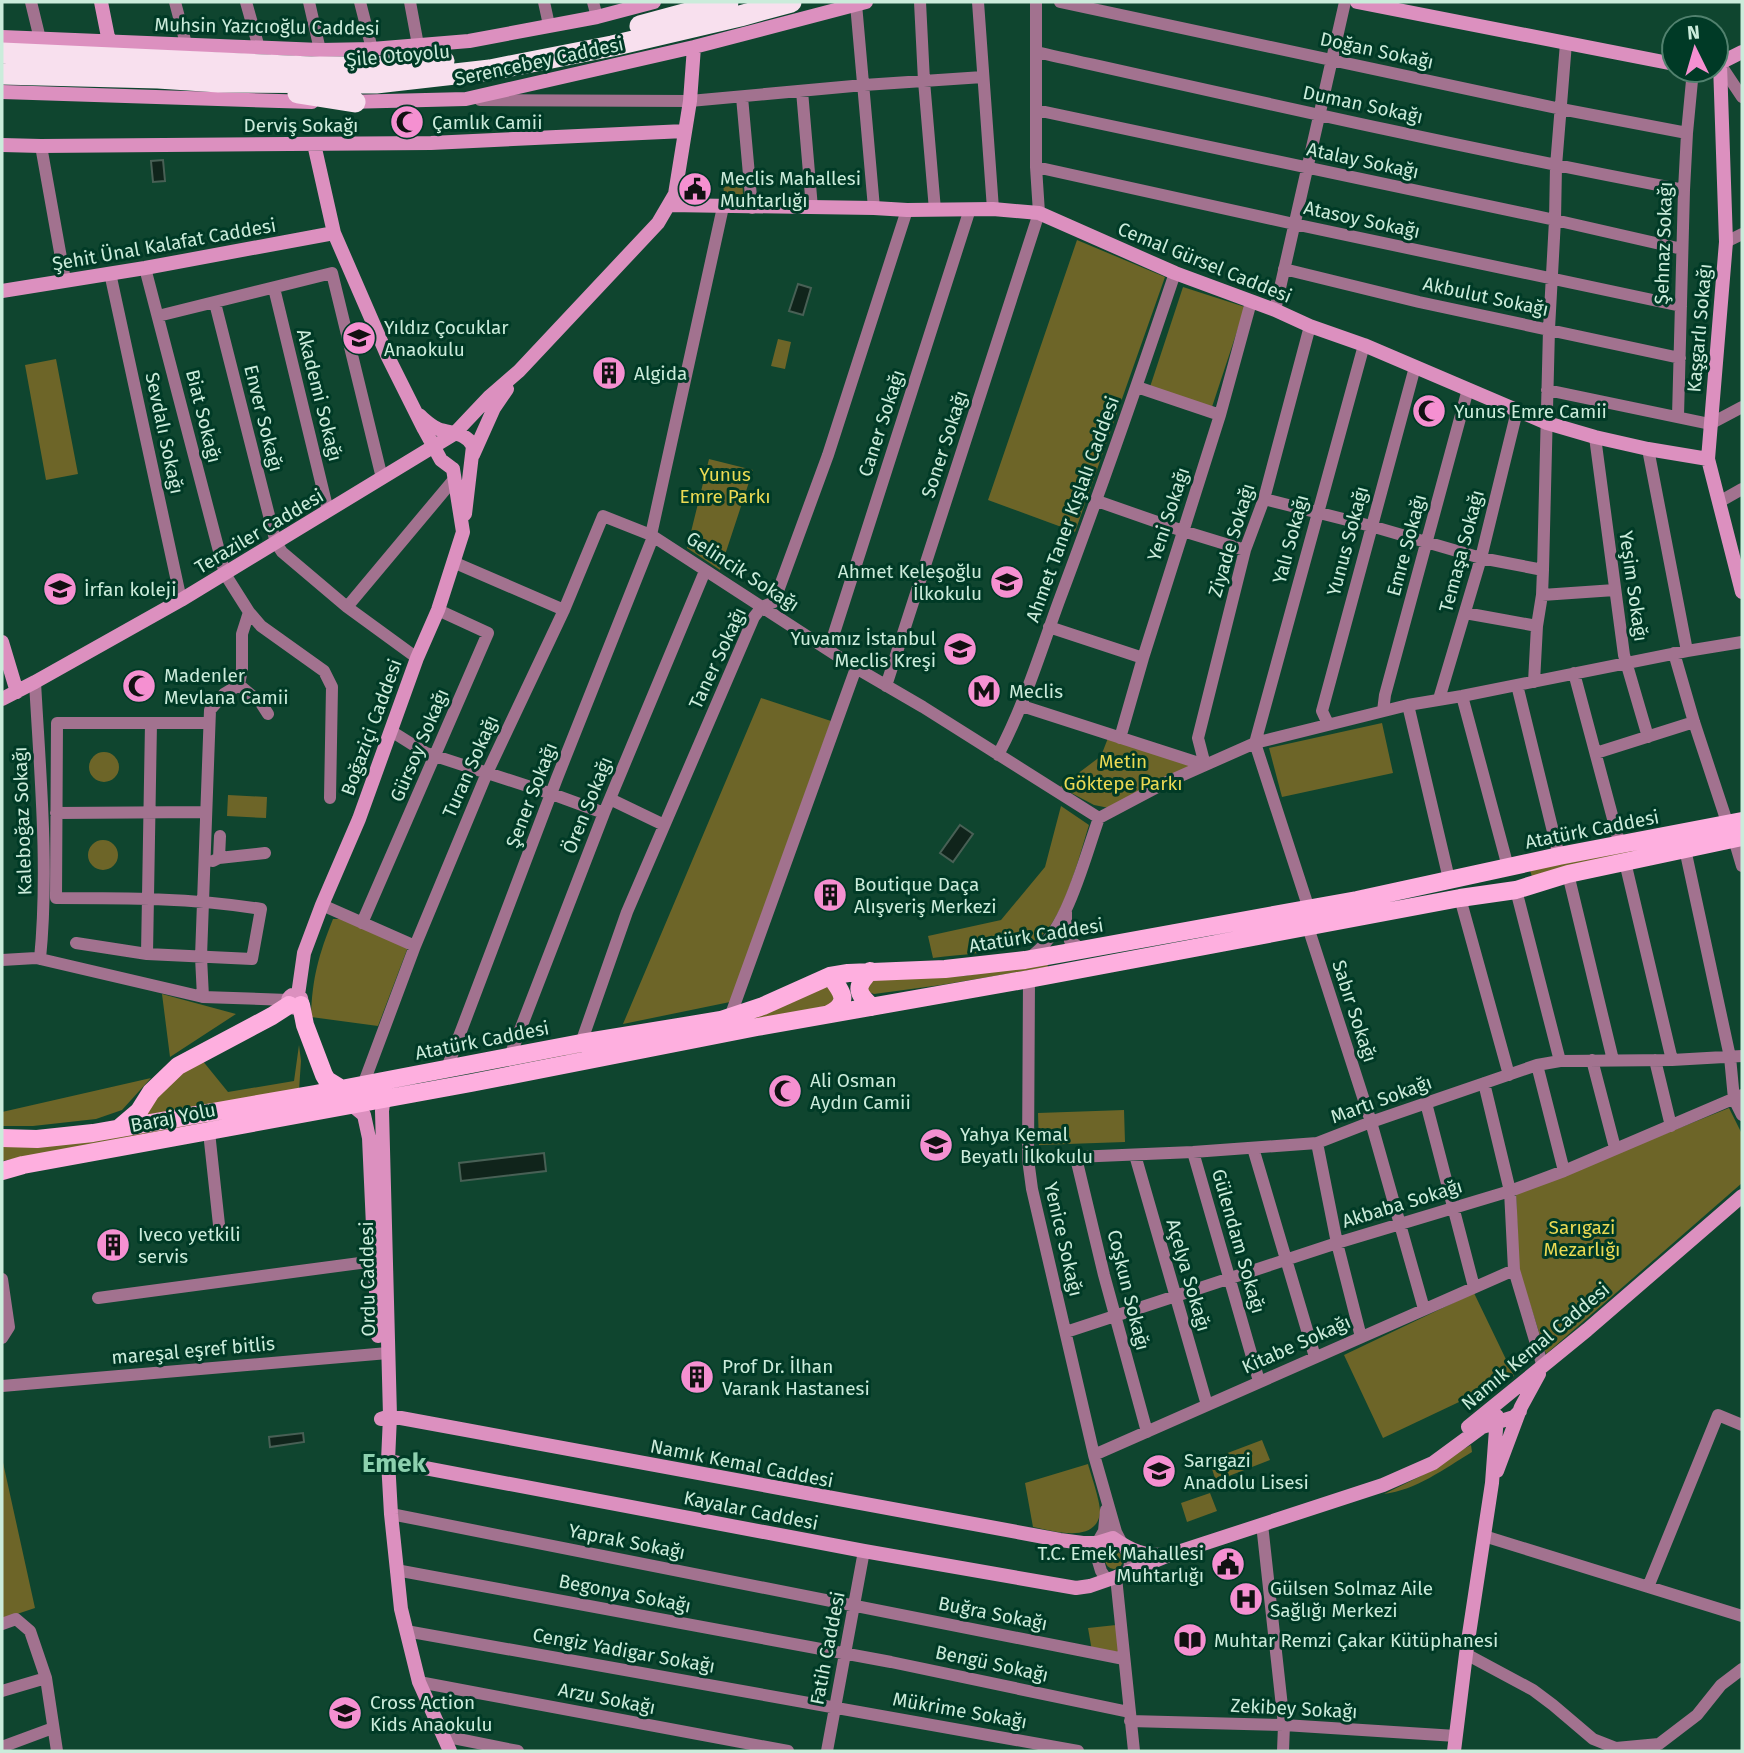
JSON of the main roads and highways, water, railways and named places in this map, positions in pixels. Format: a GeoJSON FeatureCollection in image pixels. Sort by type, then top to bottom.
{"type":"FeatureCollection","features":[{"type":"Feature","properties":{"kind":"highway","name":"Şile Otoyolu"},"geometry":{"type":"LineString","coordinates":[[2,53],[311,68],[376,67],[491,56],[643,25],[728,2]]}},
{"type":"Feature","properties":{"kind":"highway","name":"Şile Otoyolu"},"geometry":{"type":"LineString","coordinates":[[2,74],[219,82],[376,83],[489,70],[612,46],[791,2]]}},
{"type":"Feature","properties":{"kind":"highway"},"geometry":{"type":"LineString","coordinates":[[219,82],[355,102]]}},
{"type":"Feature","properties":{"kind":"main road"},"geometry":{"type":"LineString","coordinates":[[101,2],[109,41]]}},
{"type":"Feature","properties":{"kind":"main road","name":"Muhsin Yazıcıoğlu Caddesi"},"geometry":{"type":"LineString","coordinates":[[2,37],[320,50],[372,49],[469,41],[549,25],[595,9],[650,2]]}},
{"type":"Feature","properties":{"kind":"main road"},"geometry":{"type":"LineString","coordinates":[[1357,2],[1660,61]]}},
{"type":"Feature","properties":{"kind":"main road","name":"Serencebey Caddesi"},"geometry":{"type":"LineString","coordinates":[[2,92],[149,95],[285,102],[466,100],[694,47],[861,3]]}},
{"type":"Feature","properties":{"kind":"main road","name":"Teraziler Caddesi"},"geometry":{"type":"LineString","coordinates":[[2,699],[181,600],[454,434],[489,397],[519,371],[658,223],[675,194],[690,101],[694,47]]}},
{"type":"Feature","properties":{"kind":"main road","name":"Kaşgarlı Sokağı"},"geometry":{"type":"LineString","coordinates":[[1719,84],[1726,242],[1708,459],[1738,557],[1742,592]]}},
{"type":"Feature","properties":{"kind":"main road","name":"Derviş Sokağı"},"geometry":{"type":"LineString","coordinates":[[2,145],[431,143],[685,131]]}},
{"type":"Feature","properties":{"kind":"main road"},"geometry":{"type":"LineString","coordinates":[[314,144],[334,233],[415,412],[442,460],[454,474],[468,464],[474,454]]}},
{"type":"Feature","properties":{"kind":"main road","name":"Cemal Gürsel Caddesi"},"geometry":{"type":"LineString","coordinates":[[669,205],[993,209],[1039,213],[1175,273],[1364,345],[1547,423],[1648,449],[1708,459]]}},
{"type":"Feature","properties":{"kind":"main road","name":"Şehit Ünal Kalafat Caddesi"},"geometry":{"type":"LineString","coordinates":[[2,291],[334,233]]}},
{"type":"Feature","properties":{"kind":"main road","name":"Teraziler Caddesi"},"geometry":{"type":"LineString","coordinates":[[474,454],[494,408],[519,371]]}},
{"type":"Feature","properties":{"kind":"main road"},"geometry":{"type":"LineString","coordinates":[[415,412],[435,428],[470,439],[473,446],[463,532]]}},
{"type":"Feature","properties":{"kind":"main road","name":"Boğaziçi Caddesi"},"geometry":{"type":"LineString","coordinates":[[294,1001],[304,953],[359,819],[417,659],[438,610],[463,532],[454,474]]}},
{"type":"Feature","properties":{"kind":"main road"},"geometry":{"type":"LineString","coordinates":[[2,642],[17,692]]}},
{"type":"Feature","properties":{"kind":"main road","name":"Atatürk Caddesi"},"geometry":{"type":"LineString","coordinates":[[340,1088],[730,1017],[763,1006],[830,976],[870,971],[945,969],[1025,960],[1309,909],[1559,856],[1685,849],[1737,831]]}},
{"type":"Feature","properties":{"kind":"main road","name":"Atatürk Caddesi"},"geometry":{"type":"LineString","coordinates":[[352,1105],[829,1014],[1460,898],[1495,894],[1568,874],[1623,853],[1737,831]]}},
{"type":"Feature","properties":{"kind":"main road"},"geometry":{"type":"LineString","coordinates":[[1516,865],[1521,870],[1524,888]]}},
{"type":"Feature","properties":{"kind":"main road"},"geometry":{"type":"LineString","coordinates":[[1490,871],[1498,881],[1495,894]]}},
{"type":"Feature","properties":{"kind":"main road"},"geometry":{"type":"LineString","coordinates":[[870,971],[859,984],[859,989],[872,1007]]}},
{"type":"Feature","properties":{"kind":"main road"},"geometry":{"type":"LineString","coordinates":[[829,1014],[842,1005],[843,998],[830,976]]}},
{"type":"Feature","properties":{"kind":"main road"},"geometry":{"type":"LineString","coordinates":[[117,1129],[139,1111],[151,1092],[178,1066],[272,1016],[294,1001],[324,1075],[340,1088]]}},
{"type":"Feature","properties":{"kind":"main road","name":"Baraj Yolu"},"geometry":{"type":"LineString","coordinates":[[2,1138],[37,1139],[93,1133],[340,1088]]}},
{"type":"Feature","properties":{"kind":"main road","name":"Ordu Caddesi"},"geometry":{"type":"LineString","coordinates":[[388,1098],[382,1111],[385,1417],[396,1570],[401,1609],[419,1682],[450,1751]]}},
{"type":"Feature","properties":{"kind":"main road","name":"Baraj Yolu"},"geometry":{"type":"LineString","coordinates":[[2,1171],[352,1105]]}},
{"type":"Feature","properties":{"kind":"main road","name":"Ordu Caddesi"},"geometry":{"type":"LineString","coordinates":[[352,1105],[364,1115],[369,1138],[375,1261],[384,1353]]}},
{"type":"Feature","properties":{"kind":"main road","name":"Namık Kemal Caddesi"},"geometry":{"type":"LineString","coordinates":[[1416,1470],[1500,1406],[1742,1196]]}},
{"type":"Feature","properties":{"kind":"main road"},"geometry":{"type":"LineString","coordinates":[[1518,1412],[1543,1367]]}},
{"type":"Feature","properties":{"kind":"main road"},"geometry":{"type":"LineString","coordinates":[[1455,1744],[1492,1483],[1500,1406],[1511,1395],[1518,1397],[1521,1404],[1518,1412]]}},
{"type":"Feature","properties":{"kind":"main road","name":"Namık Kemal Caddesi"},"geometry":{"type":"LineString","coordinates":[[1492,1483],[1518,1412],[1500,1406]]}},
{"type":"Feature","properties":{"kind":"main road","name":"Namık Kemal Caddesi"},"geometry":{"type":"LineString","coordinates":[[1117,1576],[1169,1555],[1383,1485],[1433,1463],[1482,1427],[1500,1406]]}},
{"type":"Feature","properties":{"kind":"main road","name":"Namık Kemal Caddesi"},"geometry":{"type":"LineString","coordinates":[[385,1417],[1021,1534],[1083,1543],[1097,1543],[1113,1538],[1133,1551],[1149,1555],[1169,1555]]}},
{"type":"Feature","properties":{"kind":"main road","name":"Kayalar Caddesi"},"geometry":{"type":"LineString","coordinates":[[388,1461],[1076,1588],[1117,1576]]}},
{"type":"Feature","properties":{"kind":"place","name":"Çamlık Camii"},"geometry":{"type":"Point","coordinates":[407,122]}},
{"type":"Feature","properties":{"kind":"place","name":"Meclis Mahallesi Muhtarlığı"},"geometry":{"type":"Point","coordinates":[695,189]}},
{"type":"Feature","properties":{"kind":"place","name":"Yıldız Çocuklar Anaokulu"},"geometry":{"type":"Point","coordinates":[359,338]}},
{"type":"Feature","properties":{"kind":"place","name":"Algida"},"geometry":{"type":"Point","coordinates":[609,373]}},
{"type":"Feature","properties":{"kind":"place","name":"Yunus Emre Camii"},"geometry":{"type":"Point","coordinates":[1429,411]}},
{"type":"Feature","properties":{"kind":"place","name":"Ahmet Keleşoğlu İlkokulu"},"geometry":{"type":"Point","coordinates":[1007,582]}},
{"type":"Feature","properties":{"kind":"place","name":"İrfan koleji"},"geometry":{"type":"Point","coordinates":[60,589]}},
{"type":"Feature","properties":{"kind":"place","name":"Yuvamız İstanbul Meclis Kreşi"},"geometry":{"type":"Point","coordinates":[960,649]}},
{"type":"Feature","properties":{"kind":"place","name":"Madenler Mevlana Camii"},"geometry":{"type":"Point","coordinates":[139,686]}},
{"type":"Feature","properties":{"kind":"place","name":"Meclis"},"geometry":{"type":"Point","coordinates":[984,691]}},
{"type":"Feature","properties":{"kind":"place","name":"Boutique Daça Alışveriş Merkezi"},"geometry":{"type":"Point","coordinates":[830,895]}},
{"type":"Feature","properties":{"kind":"place","name":"Ali Osman Aydın Camii"},"geometry":{"type":"Point","coordinates":[785,1091]}},
{"type":"Feature","properties":{"kind":"place","name":"Yahya Kemal Beyatlı İlkokulu"},"geometry":{"type":"Point","coordinates":[936,1145]}},
{"type":"Feature","properties":{"kind":"place","name":"Iveco yetkili servis"},"geometry":{"type":"Point","coordinates":[113,1245]}},
{"type":"Feature","properties":{"kind":"place","name":"Prof Dr. İlhan Varank Hastanesi"},"geometry":{"type":"Point","coordinates":[697,1377]}},
{"type":"Feature","properties":{"kind":"place","name":"Sarıgazi Anadolu Lisesi"},"geometry":{"type":"Point","coordinates":[1159,1471]}},
{"type":"Feature","properties":{"kind":"place","name":"T.C. Emek Mahallesi Muhtarlığı"},"geometry":{"type":"Point","coordinates":[1228,1564]}},
{"type":"Feature","properties":{"kind":"place","name":"Gülsen Solmaz Aile Sağlığı Merkezi"},"geometry":{"type":"Point","coordinates":[1246,1599]}},
{"type":"Feature","properties":{"kind":"place","name":"Muhtar Remzi Çakar Kütüphanesi"},"geometry":{"type":"Point","coordinates":[1190,1640]}},
{"type":"Feature","properties":{"kind":"place","name":"Cross Action Kids Anaokulu"},"geometry":{"type":"Point","coordinates":[345,1713]}},
{"type":"Feature","properties":{"kind":"district","name":"Emek"},"geometry":{"type":"Point","coordinates":[394,1463]}},
{"type":"Feature","properties":{"kind":"park label","name":"Yunus Emre Parkı"},"geometry":{"type":"Point","coordinates":[725,485]}},
{"type":"Feature","properties":{"kind":"park label","name":"Metin Göktepe Parkı"},"geometry":{"type":"Point","coordinates":[1123,772]}},
{"type":"Feature","properties":{"kind":"park label","name":"Sarıgazi Mezarlığı"},"geometry":{"type":"Point","coordinates":[1582,1238]}}]}
